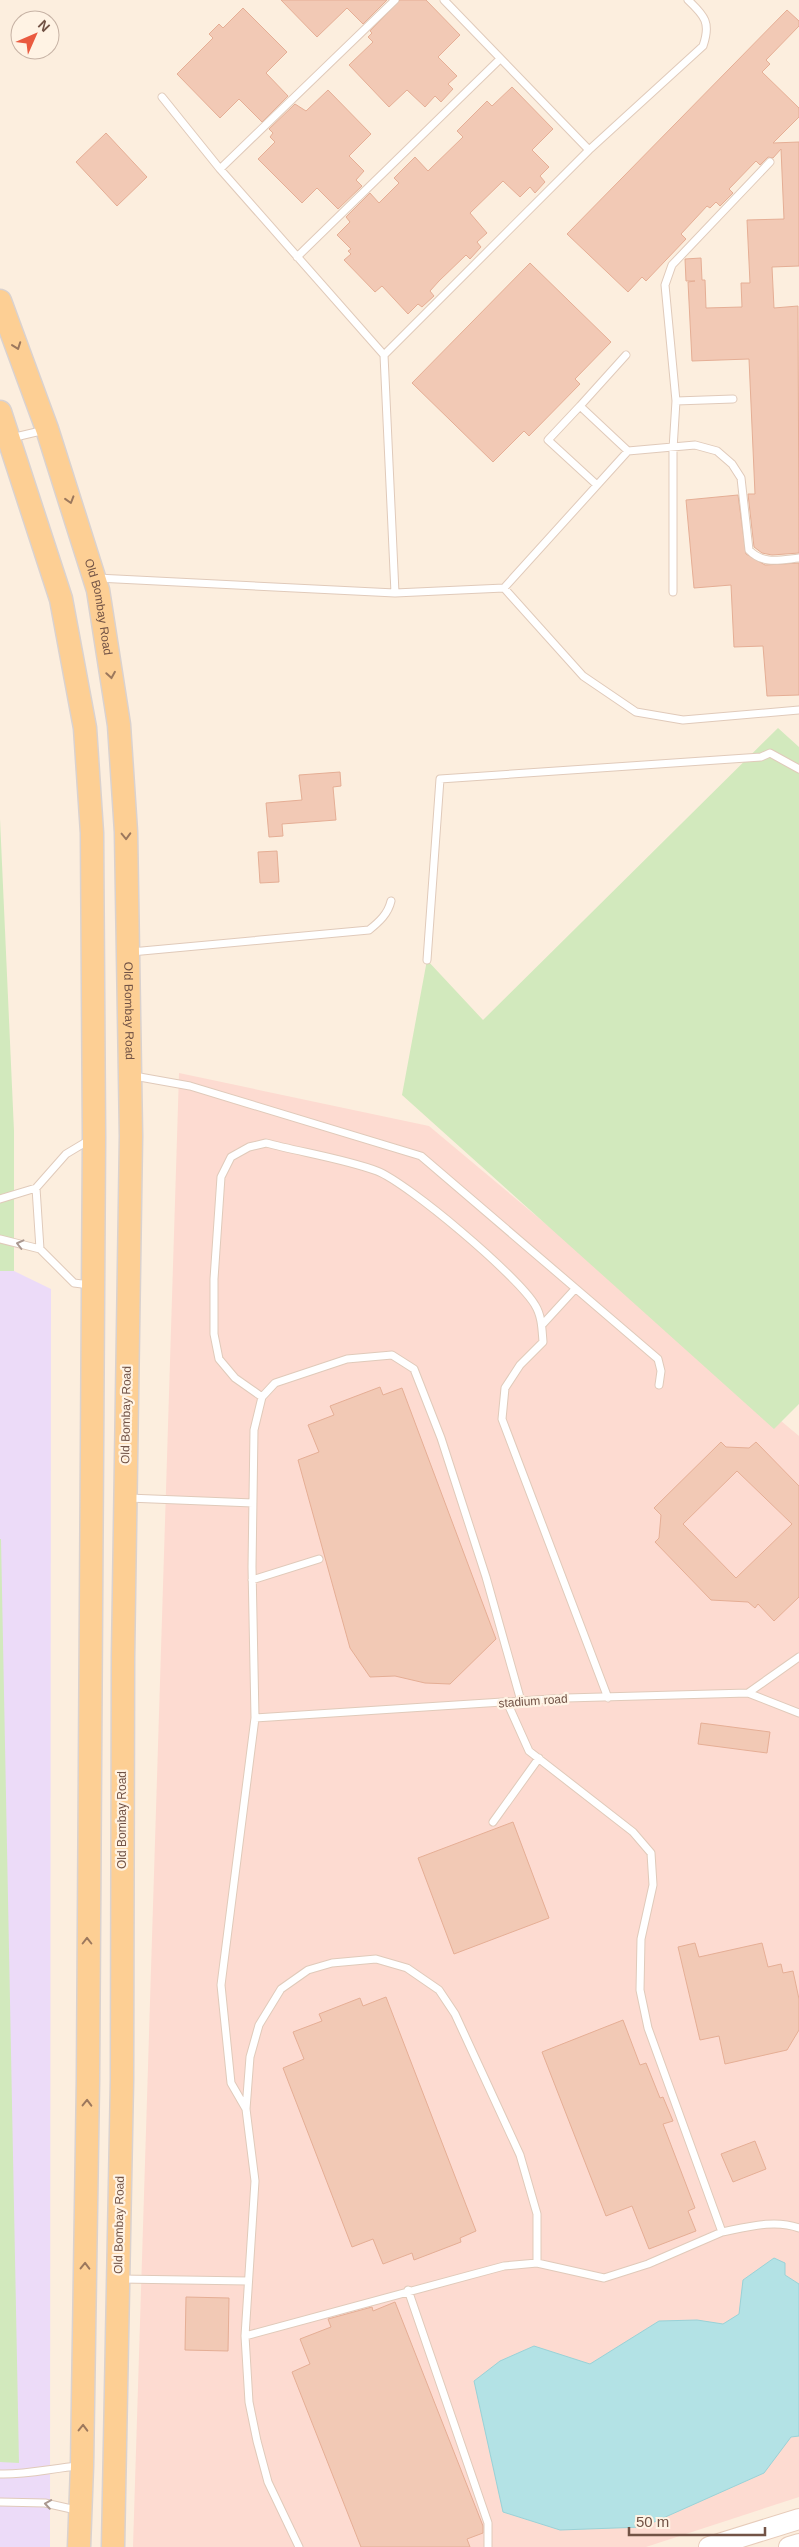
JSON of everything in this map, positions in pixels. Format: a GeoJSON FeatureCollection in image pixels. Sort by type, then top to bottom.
{"type":"FeatureCollection","features":[{"type":"Feature","properties":{"kind":"main road","name":"Old Bombay Road"},"geometry":{"type":"LineString","coordinates":[[0,301],[48,429],[94,578],[119,725],[126,832],[130,1075],[129,1211],[118,2279],[113,2547]]}},
{"type":"Feature","properties":{"kind":"main road"},"geometry":{"type":"LineString","coordinates":[[0,412],[5,439],[60,599],[85,728],[92,833],[94,1210],[88,2079],[79,2547]]}},
{"type":"Feature","properties":{"kind":"main road"},"geometry":{"type":"LineString","coordinates":[[94,1210],[129,1211]]}},
{"type":"Feature","properties":{"kind":"main road"},"geometry":{"type":"LineString","coordinates":[[713,2546],[799,2519]]}},
{"type":"Feature","properties":{"kind":"main road"},"geometry":{"type":"LineString","coordinates":[[789,2547],[799,2544]]}},
{"type":"Feature","properties":{"kind":"lane"},"geometry":{"type":"LineString","coordinates":[[220,168],[395,0]]}},
{"type":"Feature","properties":{"kind":"lane"},"geometry":{"type":"LineString","coordinates":[[444,0],[499,60],[589,150]]}},
{"type":"Feature","properties":{"kind":"lane"},"geometry":{"type":"LineString","coordinates":[[384,355],[589,150],[703,46],[708,33],[703,14],[688,0]]}},
{"type":"Feature","properties":{"kind":"lane"},"geometry":{"type":"LineString","coordinates":[[297,257],[499,60]]}},
{"type":"Feature","properties":{"kind":"lane"},"geometry":{"type":"LineString","coordinates":[[162,97],[220,168],[384,355],[395,592]]}},
{"type":"Feature","properties":{"kind":"lane"},"geometry":{"type":"LineString","coordinates":[[673,592],[673,449],[676,401],[665,285],[672,265],[770,162]]}},
{"type":"Feature","properties":{"kind":"lane"},"geometry":{"type":"LineString","coordinates":[[597,485],[548,440],[626,355]]}},
{"type":"Feature","properties":{"kind":"lane"},"geometry":{"type":"LineString","coordinates":[[676,401],[733,398]]}},
{"type":"Feature","properties":{"kind":"lane"},"geometry":{"type":"LineString","coordinates":[[580,406],[628,451]]}},
{"type":"Feature","properties":{"kind":"lane"},"geometry":{"type":"LineString","coordinates":[[5,439],[48,429]]}},
{"type":"Feature","properties":{"kind":"lane"},"geometry":{"type":"LineString","coordinates":[[94,578],[395,592],[504,588],[628,451],[696,446],[717,451],[732,464],[741,478],[749,550],[756,558],[766,561],[799,558]]}},
{"type":"Feature","properties":{"kind":"lane"},"geometry":{"type":"LineString","coordinates":[[504,588],[583,676],[636,712],[682,720],[799,710]]}},
{"type":"Feature","properties":{"kind":"lane"},"geometry":{"type":"LineString","coordinates":[[427,960],[440,779],[761,757],[770,753],[799,769]]}},
{"type":"Feature","properties":{"kind":"lane"},"geometry":{"type":"LineString","coordinates":[[128,952],[369,930],[381,920],[389,909],[391,901]]}},
{"type":"Feature","properties":{"kind":"lane"},"geometry":{"type":"LineString","coordinates":[[130,1075],[190,1086],[421,1156],[658,1359],[662,1371],[659,1385]]}},
{"type":"Feature","properties":{"kind":"lane"},"geometry":{"type":"LineString","coordinates":[[0,1199],[36,1188],[66,1154],[94,1137]]}},
{"type":"Feature","properties":{"kind":"lane"},"geometry":{"type":"LineString","coordinates":[[262,1397],[235,1378],[219,1359],[214,1334],[214,1280],[221,1177],[231,1156],[249,1147],[266,1143],[378,1172],[441,1217],[511,1275],[535,1306],[542,1325],[543,1342],[520,1365],[505,1388],[502,1419],[608,1698]]}},
{"type":"Feature","properties":{"kind":"lane"},"geometry":{"type":"LineString","coordinates":[[36,1188],[40,1249]]}},
{"type":"Feature","properties":{"kind":"lane"},"geometry":{"type":"LineString","coordinates":[[0,1239],[40,1249],[74,1283],[93,1285]]}},
{"type":"Feature","properties":{"kind":"lane"},"geometry":{"type":"LineString","coordinates":[[542,1325],[576,1288]]}},
{"type":"Feature","properties":{"kind":"lane"},"geometry":{"type":"LineString","coordinates":[[246,2109],[230,2083],[221,1985],[255,1718],[252,1580],[254,1430],[262,1397],[275,1383],[347,1359],[392,1355],[414,1369],[442,1438],[486,1577],[521,1701]]}},
{"type":"Feature","properties":{"kind":"lane"},"geometry":{"type":"LineString","coordinates":[[125,1498],[253,1503]]}},
{"type":"Feature","properties":{"kind":"lane"},"geometry":{"type":"LineString","coordinates":[[252,1580],[319,1559]]}},
{"type":"Feature","properties":{"kind":"lane"},"geometry":{"type":"LineString","coordinates":[[748,1693],[799,1657]]}},
{"type":"Feature","properties":{"kind":"lane"},"geometry":{"type":"LineString","coordinates":[[748,1693],[799,1713]]}},
{"type":"Feature","properties":{"kind":"lane","name":"stadium road"},"geometry":{"type":"LineString","coordinates":[[255,1718],[521,1701],[748,1693]]}},
{"type":"Feature","properties":{"kind":"lane"},"geometry":{"type":"LineString","coordinates":[[507,1702],[529,1750],[633,1832],[651,1853],[653,1885],[641,1939],[640,1990],[648,2028],[722,2232]]}},
{"type":"Feature","properties":{"kind":"lane"},"geometry":{"type":"LineString","coordinates":[[493,1822],[539,1758]]}},
{"type":"Feature","properties":{"kind":"lane"},"geometry":{"type":"LineString","coordinates":[[299,2547],[268,2482],[257,2441],[249,2402],[245,2336],[255,2181],[246,2109],[250,2057],[259,2025],[281,1989],[308,1970],[332,1963],[376,1959],[408,1968],[439,1990],[455,2014],[520,2155],[537,2214],[537,2262]]}},
{"type":"Feature","properties":{"kind":"lane"},"geometry":{"type":"LineString","coordinates":[[245,2336],[481,2271],[537,2262],[604,2278],[648,2264],[722,2232],[768,2225],[788,2224],[799,2228]]}},
{"type":"Feature","properties":{"kind":"lane"},"geometry":{"type":"LineString","coordinates":[[118,2279],[248,2281]]}},
{"type":"Feature","properties":{"kind":"lane"},"geometry":{"type":"LineString","coordinates":[[408,2290],[488,2524],[488,2547]]}},
{"type":"Feature","properties":{"kind":"lane"},"geometry":{"type":"LineString","coordinates":[[0,2474],[15,2475],[45,2469],[82,2466]]}},
{"type":"Feature","properties":{"kind":"lane"},"geometry":{"type":"LineString","coordinates":[[0,2502],[46,2503],[80,2511]]}},
{"type":"Feature","properties":{"kind":"shaded area"},"geometry":{"type":"Polygon","coordinates":[[[179,1073],[429,1126],[799,1436],[799,2497],[646,2547],[133,2547],[179,1073]]]}},
{"type":"Feature","properties":{"kind":"shaded area"},"geometry":{"type":"Polygon","coordinates":[[[0,1271],[14,1271],[51,1289],[50,2547],[0,2547],[0,1271]]]}},
{"type":"Feature","properties":{"kind":"green space"},"geometry":{"type":"Polygon","coordinates":[[[778,728],[799,747],[799,1404],[774,1429],[402,1095],[427,960],[483,1020],[778,728]]]}},
{"type":"Feature","properties":{"kind":"green space"},"geometry":{"type":"Polygon","coordinates":[[[0,819],[14,1131],[14,1271],[0,1271],[0,819]]]}},
{"type":"Feature","properties":{"kind":"green space"},"geometry":{"type":"Polygon","coordinates":[[[1,1539],[19,2463],[0,2462],[1,1539]]]}},
{"type":"Feature","properties":{"kind":"water"},"geometry":{"type":"Polygon","coordinates":[[[774,2258],[785,2263],[785,2275],[799,2284],[799,2436],[791,2437],[764,2473],[643,2527],[560,2530],[503,2512],[474,2381],[500,2361],[534,2346],[590,2364],[659,2321],[697,2320],[723,2324],[739,2314],[743,2280],[774,2258]]]}},
{"type":"Feature","properties":{"kind":"building"},"geometry":{"type":"Polygon","coordinates":[[[281,0],[387,0],[363,24],[347,8],[317,37],[281,0]]]}},
{"type":"Feature","properties":{"kind":"building"},"geometry":{"type":"Polygon","coordinates":[[[400,0],[426,0],[460,35],[438,57],[457,76],[448,84],[453,89],[441,102],[435,96],[425,107],[407,90],[389,107],[349,65],[373,42],[368,37],[372,33],[370,31],[400,0]]]}},
{"type":"Feature","properties":{"kind":"building"},"geometry":{"type":"Polygon","coordinates":[[[243,8],[287,52],[266,73],[288,96],[262,122],[239,99],[220,118],[177,74],[213,38],[209,34],[219,24],[223,28],[243,8]]]}},
{"type":"Feature","properties":{"kind":"building"},"geometry":{"type":"Polygon","coordinates":[[[787,10],[799,21],[799,26],[766,60],[770,64],[762,72],[799,108],[799,117],[773,143],[799,142],[799,266],[772,267],[774,308],[798,306],[799,553],[772,555],[762,553],[754,547],[748,494],[755,494],[749,359],[692,361],[688,282],[695,281],[686,281],[685,259],[701,258],[702,280],[705,280],[706,308],[742,307],[741,283],[750,283],[747,220],[784,219],[781,149],[773,158],[768,157],[760,165],[756,161],[729,189],[733,193],[720,206],[716,202],[710,208],[707,206],[681,234],[686,239],[646,281],[642,277],[628,292],[567,234],[787,10]]]}},
{"type":"Feature","properties":{"kind":"building"},"geometry":{"type":"Polygon","coordinates":[[[512,87],[553,129],[532,150],[549,167],[540,176],[545,182],[535,193],[530,187],[520,197],[503,181],[470,213],[487,233],[477,242],[481,247],[470,259],[466,255],[439,281],[430,291],[434,296],[422,307],[418,304],[408,314],[382,286],[375,292],[344,260],[351,254],[348,251],[351,249],[337,235],[350,222],[346,217],[370,193],[379,203],[399,183],[394,178],[415,157],[428,171],[463,137],[457,131],[487,101],[492,106],[512,87]]]}},
{"type":"Feature","properties":{"kind":"building"},"geometry":{"type":"Polygon","coordinates":[[[328,90],[371,134],[349,156],[364,171],[356,180],[362,186],[338,209],[317,188],[302,203],[258,159],[275,142],[270,137],[273,133],[269,129],[295,104],[306,111],[328,90]]]}},
{"type":"Feature","properties":{"kind":"building"},"geometry":{"type":"Polygon","coordinates":[[[106,133],[147,177],[117,206],[76,162],[106,133]]]}},
{"type":"Feature","properties":{"kind":"building"},"geometry":{"type":"Polygon","coordinates":[[[530,263],[611,342],[575,379],[580,384],[529,436],[524,431],[493,462],[412,383],[530,263]]]}},
{"type":"Feature","properties":{"kind":"building"},"geometry":{"type":"Polygon","coordinates":[[[738,495],[746,554],[765,565],[799,563],[799,695],[767,696],[763,646],[734,647],[731,585],[694,588],[686,500],[738,495]]]}},
{"type":"Feature","properties":{"kind":"building"},"geometry":{"type":"Polygon","coordinates":[[[340,772],[341,786],[333,787],[336,820],[282,824],[283,836],[269,837],[266,803],[302,800],[299,775],[340,772]]]}},
{"type":"Feature","properties":{"kind":"building"},"geometry":{"type":"Polygon","coordinates":[[[277,851],[279,882],[260,883],[258,852],[277,851]]]}},
{"type":"Feature","properties":{"kind":"building"},"geometry":{"type":"Polygon","coordinates":[[[380,1387],[383,1395],[402,1388],[496,1639],[450,1684],[425,1683],[395,1676],[370,1677],[350,1648],[298,1460],[319,1452],[308,1425],[334,1415],[330,1406],[380,1387]]]}},
{"type":"Feature","properties":{"kind":"building"},"geometry":{"type":"Polygon","coordinates":[[[721,1442],[726,1447],[749,1448],[756,1442],[799,1486],[799,1597],[774,1621],[758,1604],[755,1608],[748,1602],[711,1600],[655,1542],[659,1538],[661,1515],[654,1508],[721,1442]],[[737,1471],[683,1524],[736,1578],[792,1524],[737,1471]]]}},
{"type":"Feature","properties":{"kind":"building"},"geometry":{"type":"Polygon","coordinates":[[[701,1723],[770,1732],[767,1753],[698,1744],[701,1723]]]}},
{"type":"Feature","properties":{"kind":"building"},"geometry":{"type":"Polygon","coordinates":[[[513,1822],[549,1918],[454,1954],[418,1858],[513,1822]]]}},
{"type":"Feature","properties":{"kind":"building"},"geometry":{"type":"Polygon","coordinates":[[[695,1943],[699,1957],[762,1943],[768,1967],[781,1964],[783,1973],[793,1971],[799,1999],[799,2030],[787,2050],[725,2064],[719,2036],[700,2040],[678,1947],[695,1943]]]}},
{"type":"Feature","properties":{"kind":"building"},"geometry":{"type":"Polygon","coordinates":[[[386,1997],[476,2231],[460,2238],[461,2242],[414,2260],[412,2253],[383,2264],[373,2239],[352,2247],[283,2068],[304,2059],[293,2032],[322,2021],[319,2014],[360,1998],[363,2006],[386,1997]]]}},
{"type":"Feature","properties":{"kind":"building"},"geometry":{"type":"Polygon","coordinates":[[[623,2020],[640,2065],[646,2063],[660,2098],[663,2097],[673,2121],[663,2124],[695,2208],[688,2211],[696,2231],[649,2249],[632,2206],[606,2216],[542,2052],[623,2020]]]}},
{"type":"Feature","properties":{"kind":"building"},"geometry":{"type":"Polygon","coordinates":[[[755,2141],[766,2169],[733,2182],[721,2154],[755,2141]]]}},
{"type":"Feature","properties":{"kind":"building"},"geometry":{"type":"Polygon","coordinates":[[[186,2297],[229,2298],[228,2351],[185,2350],[186,2297]]]}},
{"type":"Feature","properties":{"kind":"building"},"geometry":{"type":"Polygon","coordinates":[[[395,2302],[483,2526],[483,2533],[467,2539],[470,2547],[361,2547],[292,2372],[310,2364],[300,2339],[331,2327],[328,2319],[372,2307],[373,2311],[395,2302]]]}}]}
